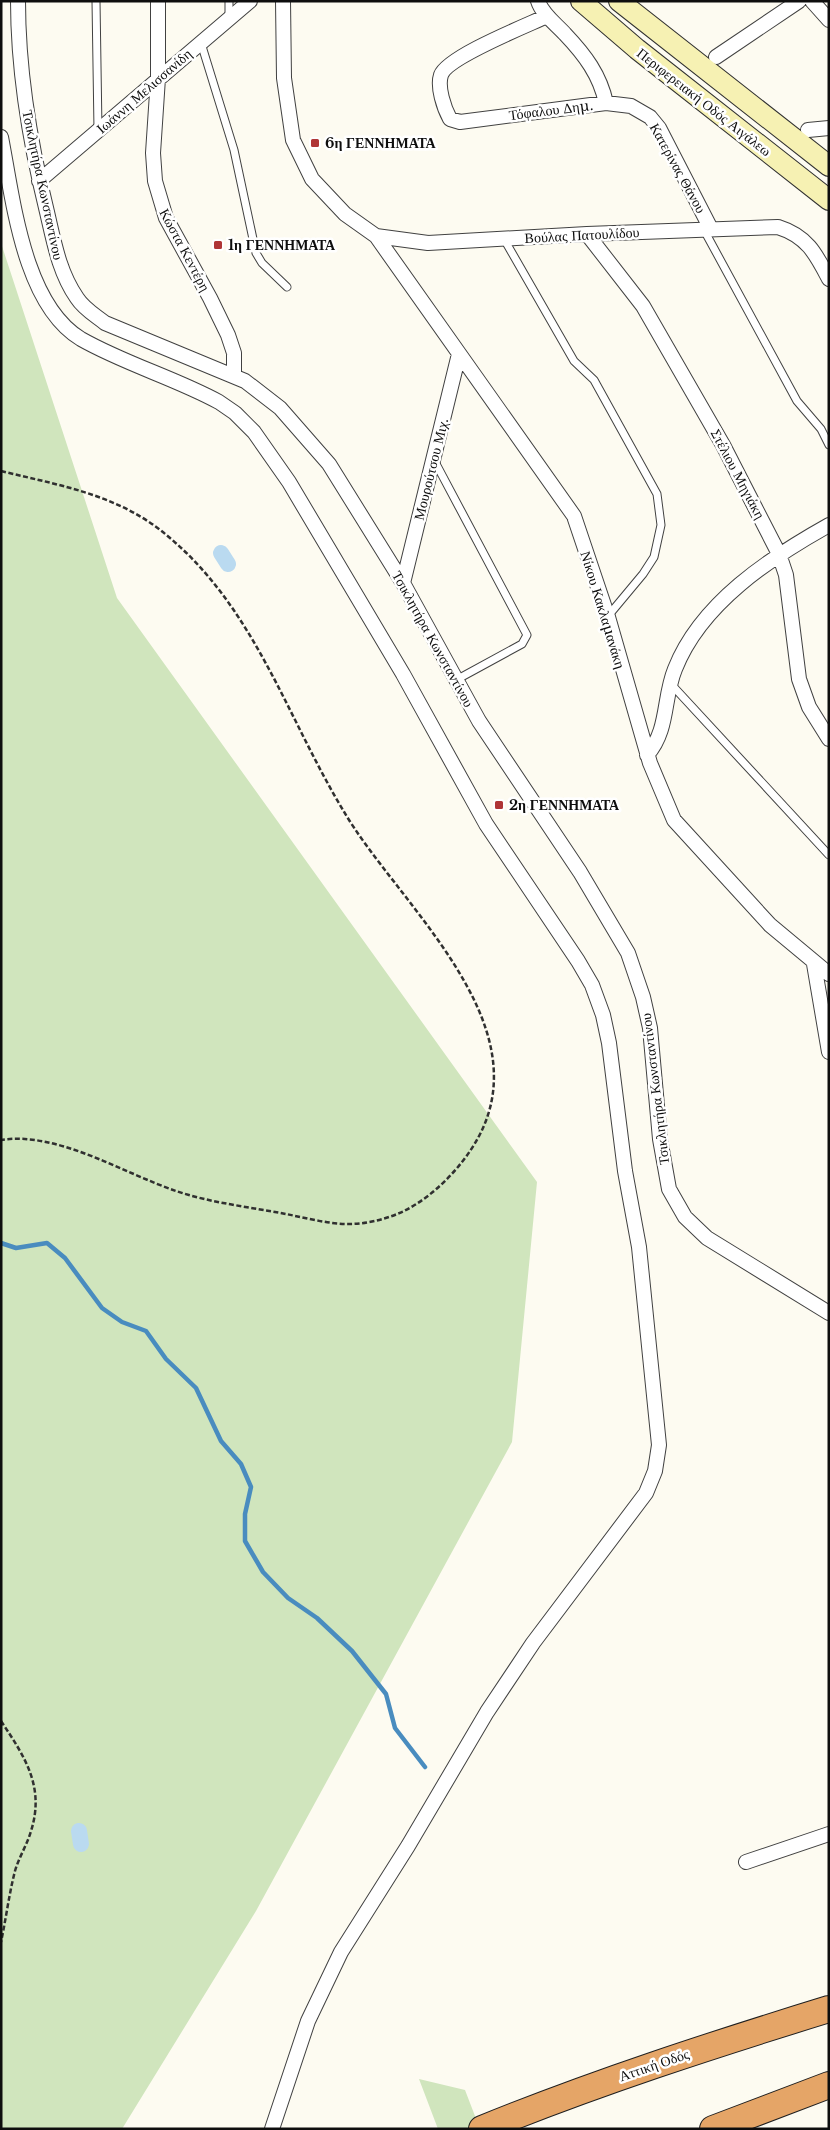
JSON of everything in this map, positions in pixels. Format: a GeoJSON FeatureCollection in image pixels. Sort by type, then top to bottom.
{"type":"FeatureCollection","features":[{"type":"Feature","properties":{"kind":"highway","name":"Αττική Οδός"},"geometry":{"type":"LineString","coordinates":[[482,2129],[537,2112],[691,2052],[829,2009]]}},
{"type":"Feature","properties":{"kind":"highway"},"geometry":{"type":"LineString","coordinates":[[713,2129],[822,2089]]}},
{"type":"Feature","properties":{"kind":"main road","name":"Περιφερειακή Οδός Αιγάλεω"},"geometry":{"type":"LineString","coordinates":[[581,1],[666,73],[829,200]]}},
{"type":"Feature","properties":{"kind":"main road","name":"Περιφερειακή Οδός Αιγάλεω"},"geometry":{"type":"LineString","coordinates":[[620,1],[829,166]]}},
{"type":"Feature","properties":{"kind":"street","name":"Τσικλητήρα Κωνσταντίνου"},"geometry":{"type":"LineString","coordinates":[[18,1],[19,60],[39,181],[60,265],[77,298],[85,308],[116,328],[234,375],[256,388],[280,408],[329,464],[403,583],[479,722],[580,872],[628,953],[643,997],[650,1028],[665,1175],[677,1206],[694,1227],[707,1238],[829,1313]]}},
{"type":"Feature","properties":{"kind":"street","name":"Κώστα Κεντέρη"},"geometry":{"type":"LineString","coordinates":[[158,1],[158,78],[154,152],[156,181],[161,206],[228,335],[234,353],[234,375]]}},
{"type":"Feature","properties":{"kind":"street","name":"Ιωάννη Μελισσανίδη"},"geometry":{"type":"LineString","coordinates":[[39,181],[250,1]]}},
{"type":"Feature","properties":{"kind":"street"},"geometry":{"type":"LineString","coordinates":[[283,1],[284,78],[293,140],[312,179],[345,214],[376,236]]}},
{"type":"Feature","properties":{"kind":"street"},"geometry":{"type":"LineString","coordinates":[[538,1],[547,16],[588,60],[602,88],[606,103]]}},
{"type":"Feature","properties":{"kind":"street"},"geometry":{"type":"LineString","coordinates":[[716,57],[799,1]]}},
{"type":"Feature","properties":{"kind":"street"},"geometry":{"type":"LineString","coordinates":[[812,1],[829,20]]}},
{"type":"Feature","properties":{"kind":"street","name":"Τόφαλου Δημ."},"geometry":{"type":"LineString","coordinates":[[547,16],[467,53],[446,67],[441,74],[440,84],[446,111],[450,119],[460,122],[606,103],[631,106],[641,110]]}},
{"type":"Feature","properties":{"kind":"street","name":"Κατερίνας Θάνου"},"geometry":{"type":"LineString","coordinates":[[641,110],[659,128],[707,229]]}},
{"type":"Feature","properties":{"kind":"street"},"geometry":{"type":"LineString","coordinates":[[808,130],[829,128]]}},
{"type":"Feature","properties":{"kind":"street"},"geometry":{"type":"LineString","coordinates":[[1,136],[16,214],[34,280],[57,319],[69,330],[96,347],[219,402],[235,413],[254,432],[289,482],[398,665],[486,824],[578,961],[592,985],[603,1015],[625,1171],[639,1247],[659,1445],[655,1471],[649,1486],[616,1534],[532,1643],[487,1712],[408,1846],[341,1952],[308,2021],[272,2129]]}},
{"type":"Feature","properties":{"kind":"street","name":"Βούλας Πατουλίδου"},"geometry":{"type":"LineString","coordinates":[[376,236],[428,244],[587,234],[778,227],[788,230],[806,242],[815,252],[829,280]]}},
{"type":"Feature","properties":{"kind":"street","name":"Στέλιου Μηγιάκη"},"geometry":{"type":"LineString","coordinates":[[587,234],[643,306],[724,445],[779,554],[786,575],[799,678],[809,707],[829,739]]}},
{"type":"Feature","properties":{"kind":"street","name":"Νίκου Κακλαμανάκη"},"geometry":{"type":"LineString","coordinates":[[376,236],[574,516],[608,616],[647,755],[667,808],[674,820],[770,925],[814,964],[829,974]]}},
{"type":"Feature","properties":{"kind":"street","name":"Μουρούτσου Μιχ."},"geometry":{"type":"LineString","coordinates":[[403,583],[459,354]]}},
{"type":"Feature","properties":{"kind":"street"},"geometry":{"type":"LineString","coordinates":[[647,755],[653,748],[664,721],[670,683],[684,650],[703,624],[748,578],[779,554],[829,525]]}},
{"type":"Feature","properties":{"kind":"street"},"geometry":{"type":"LineString","coordinates":[[814,964],[829,1052]]}},
{"type":"Feature","properties":{"kind":"street"},"geometry":{"type":"LineString","coordinates":[[746,1862],[829,1834]]}},
{"type":"Feature","properties":{"kind":"lane"},"geometry":{"type":"LineString","coordinates":[[96,1],[98,130]]}},
{"type":"Feature","properties":{"kind":"lane"},"geometry":{"type":"LineString","coordinates":[[229,1],[229,18]]}},
{"type":"Feature","properties":{"kind":"lane"},"geometry":{"type":"LineString","coordinates":[[201,42],[234,150],[256,253],[262,263],[287,287]]}},
{"type":"Feature","properties":{"kind":"lane"},"geometry":{"type":"LineString","coordinates":[[707,229],[797,401],[821,429],[829,444]]}},
{"type":"Feature","properties":{"kind":"lane"},"geometry":{"type":"LineString","coordinates":[[504,240],[574,361],[594,380],[657,494],[661,525],[654,557],[643,574],[608,616]]}},
{"type":"Feature","properties":{"kind":"lane"},"geometry":{"type":"LineString","coordinates":[[433,460],[527,635],[522,644],[456,680]]}},
{"type":"Feature","properties":{"kind":"lane"},"geometry":{"type":"LineString","coordinates":[[670,683],[829,855]]}},
{"type":"Feature","properties":{"kind":"path"},"geometry":{"type":"LineString","coordinates":[[1,471],[110,500],[137,513],[188,554],[214,583],[253,637],[275,676],[306,744],[345,814],[451,960],[471,992],[482,1014],[489,1038],[493,1064],[486,1124],[472,1148],[457,1168],[430,1194],[403,1211],[370,1222],[346,1224],[216,1201],[177,1191],[62,1146],[29,1138],[1,1140]]}},
{"type":"Feature","properties":{"kind":"path"},"geometry":{"type":"LineString","coordinates":[[1,1721],[20,1749],[33,1779],[37,1795],[32,1831],[16,1870],[1,1942]]}},
{"type":"Feature","properties":{"kind":"green space"},"geometry":{"type":"Polygon","coordinates":[[[1,243],[117,598],[537,1182],[512,1442],[256,1911],[122,2129],[1,2129],[1,243]]]}},
{"type":"Feature","properties":{"kind":"green space"},"geometry":{"type":"Polygon","coordinates":[[[419,2079],[465,2090],[480,2129],[438,2129],[419,2079]]]}},
{"type":"Feature","properties":{"kind":"waterway"},"geometry":{"type":"LineString","coordinates":[[221,553],[228,564]]}},
{"type":"Feature","properties":{"kind":"waterway"},"geometry":{"type":"LineString","coordinates":[[1,1243],[16,1248],[47,1243],[65,1258],[102,1308],[122,1322],[146,1331],[166,1359],[196,1388],[221,1441],[241,1464],[251,1487],[245,1514],[245,1541],[263,1572],[288,1598],[317,1618],[352,1651],[386,1694],[395,1728],[425,1767]]}},
{"type":"Feature","properties":{"kind":"waterway"},"geometry":{"type":"LineString","coordinates":[[79,1831],[81,1844]]}},
{"type":"Feature","properties":{"kind":"place","name":"6η ΓΕΝΝΗΜΑΤΑ"},"geometry":{"type":"Point","coordinates":[315,143]}},
{"type":"Feature","properties":{"kind":"place","name":"1η ΓΕΝΝΗΜΑΤΑ"},"geometry":{"type":"Point","coordinates":[218,245]}},
{"type":"Feature","properties":{"kind":"place","name":"2η ΓΕΝΝΗΜΑΤΑ"},"geometry":{"type":"Point","coordinates":[499,805]}}]}
